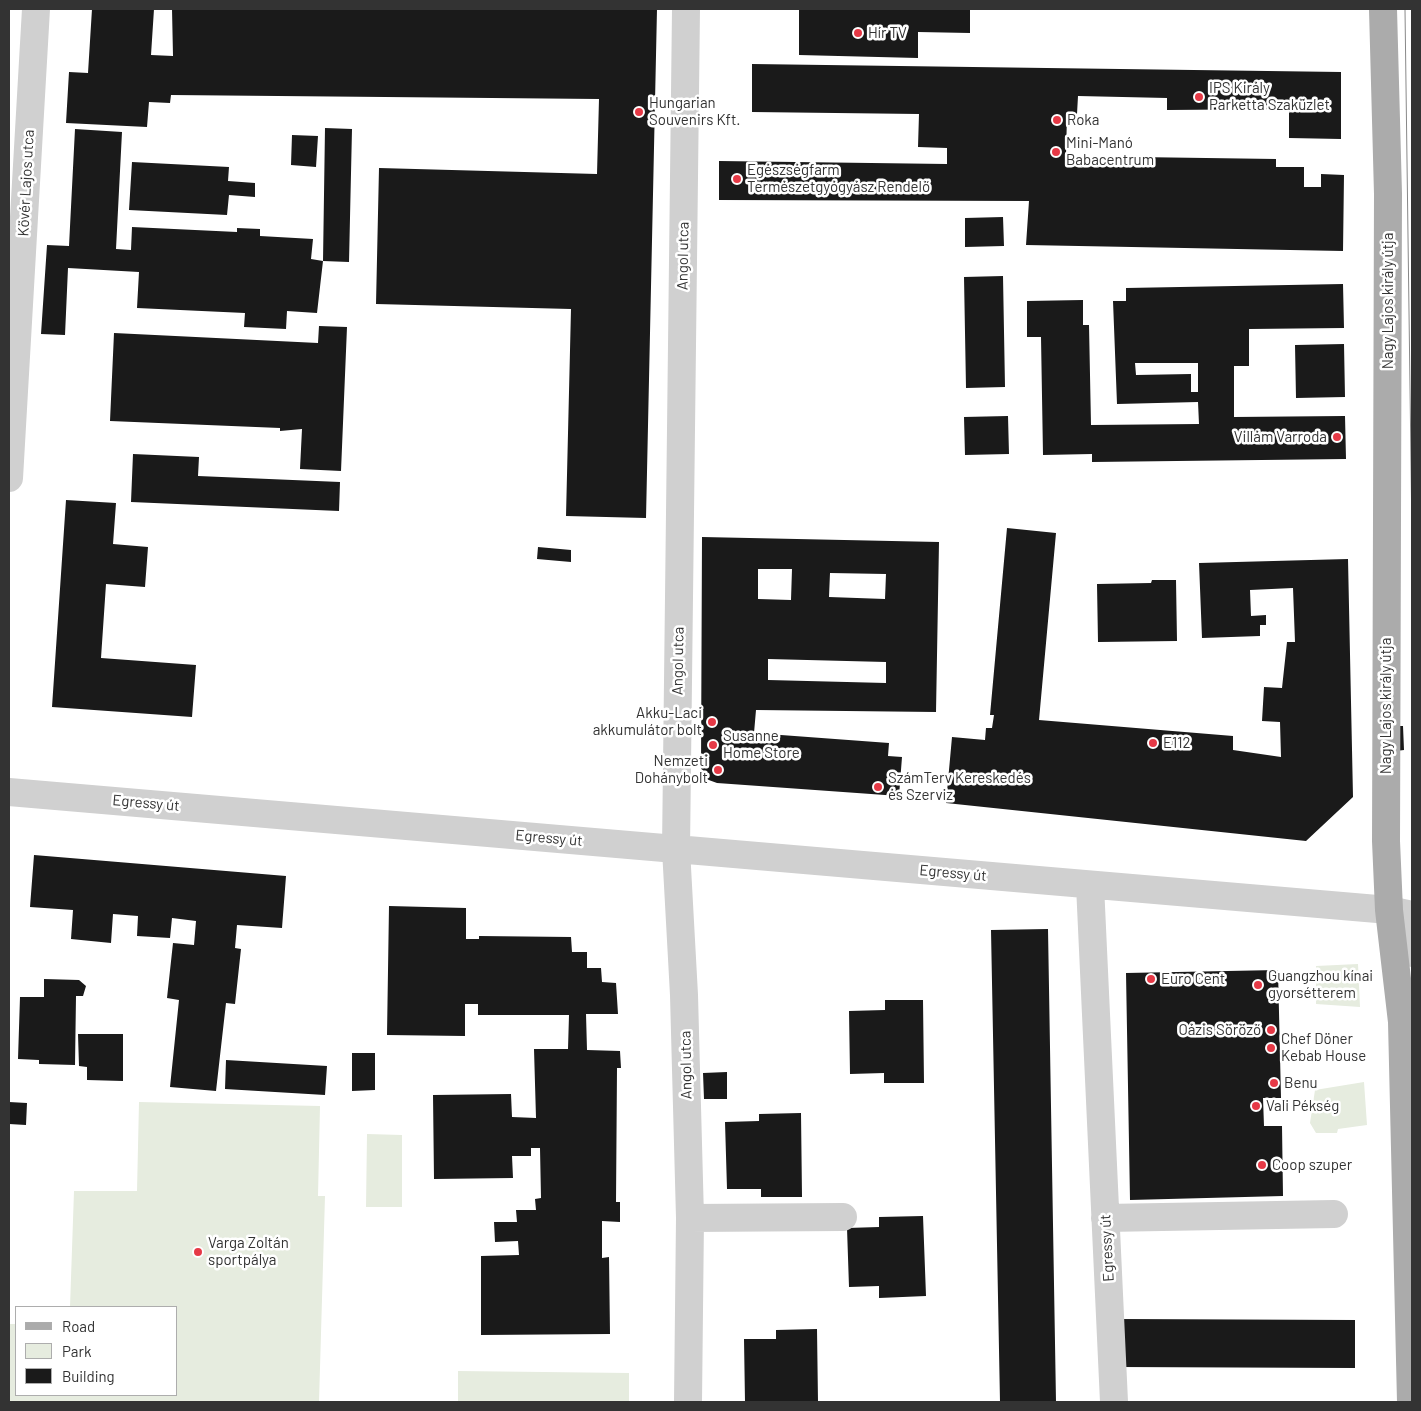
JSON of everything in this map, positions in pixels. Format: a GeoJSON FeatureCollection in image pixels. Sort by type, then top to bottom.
{"type":"FeatureCollection","features":[{"type":"Feature","properties":{"kind":"main road","name":"Nagy Lajos király útja"},"geometry":{"type":"LineString","coordinates":[[1383,9],[1388,194],[1386,841],[1401,913],[1411,1402]]}},
{"type":"Feature","properties":{"kind":"street","name":"Kövér Lajos utca"},"geometry":{"type":"LineString","coordinates":[[9,478],[36,9]]}},
{"type":"Feature","properties":{"kind":"street","name":"Angol utca"},"geometry":{"type":"LineString","coordinates":[[686,9],[676,849],[684,995],[690,1218],[688,1402]]}},
{"type":"Feature","properties":{"kind":"street","name":"Egressy út"},"geometry":{"type":"LineString","coordinates":[[9,792],[1401,913]]}},
{"type":"Feature","properties":{"kind":"street","name":"Egressy út"},"geometry":{"type":"LineString","coordinates":[[1090,885],[1114,1402]]}},
{"type":"Feature","properties":{"kind":"street"},"geometry":{"type":"LineString","coordinates":[[1401,913],[1412,953]]}},
{"type":"Feature","properties":{"kind":"street"},"geometry":{"type":"LineString","coordinates":[[1105,1218],[1334,1214]]}},
{"type":"Feature","properties":{"kind":"street"},"geometry":{"type":"LineString","coordinates":[[690,1218],[843,1216]]}},
{"type":"Feature","properties":{"kind":"green space"},"geometry":{"type":"Polygon","coordinates":[[[1358,964],[1360,1007],[1316,1004],[1316,966],[1358,964]]]}},
{"type":"Feature","properties":{"kind":"green space"},"geometry":{"type":"Polygon","coordinates":[[[1364,1082],[1367,1125],[1338,1129],[1337,1133],[1316,1133],[1310,1123],[1315,1090],[1364,1082]]]}},
{"type":"Feature","properties":{"kind":"green space","name":"Varga Zoltán sportpálya"},"geometry":{"type":"Polygon","coordinates":[[[139,1102],[320,1106],[318,1196],[325,1196],[319,1402],[9,1402],[9,1324],[15,1324],[15,1396],[178,1396],[178,1306],[70,1306],[74,1191],[137,1191],[139,1102]]]}},
{"type":"Feature","properties":{"kind":"green space"},"geometry":{"type":"Polygon","coordinates":[[[367,1134],[402,1135],[402,1207],[366,1207],[367,1134]]]}},
{"type":"Feature","properties":{"kind":"green space"},"geometry":{"type":"Polygon","coordinates":[[[458,1371],[629,1373],[629,1402],[458,1402],[458,1371]]]}},
{"type":"Feature","properties":{"kind":"building"},"geometry":{"type":"Polygon","coordinates":[[[92,9],[154,9],[151,55],[173,56],[172,9],[657,9],[646,518],[566,516],[571,309],[376,304],[379,168],[597,174],[599,99],[171,95],[170,103],[149,102],[147,127],[66,123],[69,72],[88,73],[92,9]]]}},
{"type":"Feature","properties":{"kind":"building","name":"Hír TV"},"geometry":{"type":"Polygon","coordinates":[[[799,9],[970,9],[970,33],[918,32],[918,58],[799,55],[799,9]]]}},
{"type":"Feature","properties":{"kind":"building"},"geometry":{"type":"Polygon","coordinates":[[[752,64],[1341,72],[1341,139],[1289,138],[1289,109],[1167,110],[1167,98],[1078,96],[1077,114],[1067,114],[1066,156],[1276,159],[1276,167],[1304,167],[1304,187],[1321,187],[1321,174],[1344,175],[1343,251],[1026,245],[1029,201],[719,200],[719,161],[947,164],[947,148],[918,147],[919,114],[752,112],[752,64]]]}},
{"type":"Feature","properties":{"kind":"building"},"geometry":{"type":"Polygon","coordinates":[[[325,128],[352,129],[349,262],[323,261],[325,128]]]}},
{"type":"Feature","properties":{"kind":"building"},"geometry":{"type":"Polygon","coordinates":[[[75,129],[122,132],[116,249],[131,250],[132,227],[237,232],[237,228],[260,229],[260,236],[313,239],[311,259],[323,261],[317,313],[287,311],[286,329],[244,327],[245,313],[137,308],[139,272],[68,268],[65,335],[41,334],[47,245],[69,246],[75,129]]]}},
{"type":"Feature","properties":{"kind":"building"},"geometry":{"type":"Polygon","coordinates":[[[292,135],[318,136],[316,167],[291,165],[292,135]]]}},
{"type":"Feature","properties":{"kind":"building"},"geometry":{"type":"Polygon","coordinates":[[[132,162],[229,167],[228,181],[255,183],[255,197],[229,195],[227,215],[129,210],[132,162]]]}},
{"type":"Feature","properties":{"kind":"building"},"geometry":{"type":"Polygon","coordinates":[[[1003,217],[1004,246],[965,247],[965,218],[1003,217]]]}},
{"type":"Feature","properties":{"kind":"building"},"geometry":{"type":"Polygon","coordinates":[[[1003,276],[1005,387],[966,388],[964,277],[1003,276]]]}},
{"type":"Feature","properties":{"kind":"building"},"geometry":{"type":"Polygon","coordinates":[[[1343,284],[1344,328],[1249,329],[1249,366],[1234,366],[1234,417],[1345,416],[1346,459],[1092,462],[1092,454],[1043,455],[1041,337],[1027,337],[1027,301],[1083,300],[1083,325],[1089,325],[1091,425],[1199,424],[1198,402],[1117,404],[1113,301],[1126,301],[1126,288],[1343,284]],[[1135,363],[1136,375],[1191,374],[1191,392],[1198,392],[1198,363],[1135,363]]]}},
{"type":"Feature","properties":{"kind":"building"},"geometry":{"type":"Polygon","coordinates":[[[319,326],[347,327],[341,471],[300,469],[302,429],[280,431],[280,428],[110,421],[114,333],[318,343],[319,326]]]}},
{"type":"Feature","properties":{"kind":"building"},"geometry":{"type":"Polygon","coordinates":[[[1344,344],[1345,397],[1296,398],[1295,345],[1344,344]]]}},
{"type":"Feature","properties":{"kind":"building"},"geometry":{"type":"Polygon","coordinates":[[[1008,416],[1009,454],[965,455],[964,417],[1008,416]]]}},
{"type":"Feature","properties":{"kind":"building"},"geometry":{"type":"Polygon","coordinates":[[[133,454],[199,457],[198,476],[340,482],[339,511],[131,502],[133,454]]]}},
{"type":"Feature","properties":{"kind":"building"},"geometry":{"type":"Polygon","coordinates":[[[66,500],[116,503],[113,544],[148,547],[145,587],[106,584],[101,658],[196,665],[192,717],[52,707],[66,500]]]}},
{"type":"Feature","properties":{"kind":"building"},"geometry":{"type":"Polygon","coordinates":[[[1007,528],[1056,533],[1039,720],[1233,736],[1233,750],[1281,757],[1280,722],[1262,721],[1264,687],[1282,688],[1287,642],[1295,642],[1293,588],[1250,590],[1251,616],[1266,615],[1266,625],[1260,625],[1260,636],[1202,638],[1199,563],[1348,559],[1353,797],[1306,841],[946,803],[952,737],[985,740],[986,728],[992,728],[994,715],[990,715],[1007,528]]]}},
{"type":"Feature","properties":{"kind":"building"},"geometry":{"type":"Polygon","coordinates":[[[702,537],[939,542],[936,712],[756,710],[754,733],[889,743],[888,756],[902,757],[899,796],[717,783],[706,779],[701,768],[702,537]],[[758,569],[758,599],[791,600],[792,569],[758,569]],[[830,573],[829,597],[885,599],[886,574],[830,573]],[[768,659],[768,680],[886,683],[886,662],[768,659]]]}},
{"type":"Feature","properties":{"kind":"building"},"geometry":{"type":"Polygon","coordinates":[[[538,547],[571,550],[571,562],[537,559],[538,547]]]}},
{"type":"Feature","properties":{"kind":"building"},"geometry":{"type":"Polygon","coordinates":[[[1152,580],[1176,580],[1177,641],[1098,642],[1097,584],[1151,583],[1152,580]]]}},
{"type":"Feature","properties":{"kind":"building"},"geometry":{"type":"Polygon","coordinates":[[[1395,726],[1403,726],[1404,750],[1396,751],[1395,726]]]}},
{"type":"Feature","properties":{"kind":"building"},"geometry":{"type":"Polygon","coordinates":[[[34,855],[286,876],[282,928],[237,925],[235,948],[241,949],[235,1004],[226,1003],[216,1091],[170,1087],[179,1000],[167,998],[173,943],[194,945],[196,921],[172,918],[170,938],[137,936],[138,916],[113,914],[111,943],[71,939],[73,910],[30,907],[34,855]]]}},
{"type":"Feature","properties":{"kind":"building"},"geometry":{"type":"Polygon","coordinates":[[[389,906],[466,908],[466,939],[479,939],[479,936],[571,937],[572,952],[587,952],[587,968],[601,968],[602,982],[616,983],[618,1014],[586,1014],[587,1050],[620,1051],[621,1068],[617,1068],[616,1202],[620,1202],[620,1222],[602,1221],[602,1258],[609,1257],[610,1334],[481,1335],[481,1256],[519,1255],[518,1241],[495,1242],[494,1222],[517,1222],[516,1210],[536,1210],[535,1199],[541,1198],[540,1148],[531,1148],[531,1156],[512,1156],[513,1178],[434,1179],[433,1095],[511,1094],[512,1117],[536,1118],[534,1049],[568,1049],[569,1015],[478,1015],[478,1004],[465,1004],[465,1036],[387,1035],[389,906]]]}},
{"type":"Feature","properties":{"kind":"building"},"geometry":{"type":"Polygon","coordinates":[[[1048,929],[1056,1402],[1000,1402],[991,930],[1048,929]]]}},
{"type":"Feature","properties":{"kind":"building"},"geometry":{"type":"Polygon","coordinates":[[[1278,970],[1281,1098],[1263,1098],[1264,1126],[1282,1126],[1283,1196],[1130,1200],[1126,973],[1278,970]]]}},
{"type":"Feature","properties":{"kind":"building"},"geometry":{"type":"Polygon","coordinates":[[[44,979],[79,980],[86,986],[83,996],[76,996],[75,1065],[39,1064],[39,1060],[18,1059],[20,997],[44,997],[44,979]]]}},
{"type":"Feature","properties":{"kind":"building"},"geometry":{"type":"Polygon","coordinates":[[[885,1000],[923,1000],[924,1083],[884,1083],[884,1073],[850,1074],[849,1011],[885,1010],[885,1000]]]}},
{"type":"Feature","properties":{"kind":"building"},"geometry":{"type":"Polygon","coordinates":[[[78,1034],[123,1034],[123,1081],[87,1080],[87,1067],[79,1066],[78,1034]]]}},
{"type":"Feature","properties":{"kind":"building"},"geometry":{"type":"Polygon","coordinates":[[[352,1053],[375,1053],[375,1090],[352,1091],[352,1053]]]}},
{"type":"Feature","properties":{"kind":"building"},"geometry":{"type":"Polygon","coordinates":[[[226,1060],[327,1066],[325,1095],[225,1089],[226,1060]]]}},
{"type":"Feature","properties":{"kind":"building"},"geometry":{"type":"Polygon","coordinates":[[[727,1072],[727,1099],[704,1099],[703,1073],[727,1072]]]}},
{"type":"Feature","properties":{"kind":"building"},"geometry":{"type":"Polygon","coordinates":[[[9,1102],[27,1103],[26,1125],[9,1124],[9,1102]]]}},
{"type":"Feature","properties":{"kind":"building"},"geometry":{"type":"Polygon","coordinates":[[[801,1113],[802,1197],[761,1197],[761,1189],[727,1189],[725,1122],[759,1121],[759,1114],[801,1113]]]}},
{"type":"Feature","properties":{"kind":"building"},"geometry":{"type":"Polygon","coordinates":[[[923,1216],[926,1296],[879,1298],[879,1286],[849,1287],[847,1228],[879,1227],[879,1217],[923,1216]]]}},
{"type":"Feature","properties":{"kind":"building"},"geometry":{"type":"Polygon","coordinates":[[[1119,1319],[1355,1320],[1355,1368],[1119,1367],[1119,1319]]]}},
{"type":"Feature","properties":{"kind":"building"},"geometry":{"type":"Polygon","coordinates":[[[817,1329],[818,1402],[745,1402],[744,1339],[776,1339],[776,1330],[817,1329]]]}},
{"type":"Feature","properties":{"kind":"tram line"},"geometry":{"type":"LineString","coordinates":[[1405,9],[1412,537]]}},
{"type":"Feature","properties":{"kind":"place","name":"Hír TV"},"geometry":{"type":"Point","coordinates":[858,33]}},
{"type":"Feature","properties":{"kind":"place","name":"IPS Király Parketta Szaküzlet"},"geometry":{"type":"Point","coordinates":[1199,97]}},
{"type":"Feature","properties":{"kind":"place","name":"Hungarian Souvenirs Kft."},"geometry":{"type":"Point","coordinates":[639,112]}},
{"type":"Feature","properties":{"kind":"place","name":"Roka"},"geometry":{"type":"Point","coordinates":[1057,120]}},
{"type":"Feature","properties":{"kind":"place","name":"Mini-Manó Babacentrum"},"geometry":{"type":"Point","coordinates":[1056,152]}},
{"type":"Feature","properties":{"kind":"place","name":"Egészségfarm Természetgyógyász Rendelő"},"geometry":{"type":"Point","coordinates":[737,179]}},
{"type":"Feature","properties":{"kind":"place","name":"Villám Varroda"},"geometry":{"type":"Point","coordinates":[1337,437]}},
{"type":"Feature","properties":{"kind":"place","name":"Akku-Laci akkumulátor bolt"},"geometry":{"type":"Point","coordinates":[712,722]}},
{"type":"Feature","properties":{"kind":"place","name":"E112"},"geometry":{"type":"Point","coordinates":[1153,743]}},
{"type":"Feature","properties":{"kind":"place","name":"Susanne Home Store"},"geometry":{"type":"Point","coordinates":[713,745]}},
{"type":"Feature","properties":{"kind":"place","name":"Nemzeti Dohánybolt"},"geometry":{"type":"Point","coordinates":[718,770]}},
{"type":"Feature","properties":{"kind":"place","name":"SzámTerv Kereskedés és Szerviz"},"geometry":{"type":"Point","coordinates":[878,787]}},
{"type":"Feature","properties":{"kind":"place","name":"Euro Cent"},"geometry":{"type":"Point","coordinates":[1151,979]}},
{"type":"Feature","properties":{"kind":"place","name":"Guangzhou kínai gyorsétterem"},"geometry":{"type":"Point","coordinates":[1258,985]}},
{"type":"Feature","properties":{"kind":"place","name":"Oázis Söröző"},"geometry":{"type":"Point","coordinates":[1271,1030]}},
{"type":"Feature","properties":{"kind":"place","name":"Chef Döner Kebab House"},"geometry":{"type":"Point","coordinates":[1271,1048]}},
{"type":"Feature","properties":{"kind":"place","name":"Benu"},"geometry":{"type":"Point","coordinates":[1274,1083]}},
{"type":"Feature","properties":{"kind":"place","name":"Vali Pékség"},"geometry":{"type":"Point","coordinates":[1256,1106]}},
{"type":"Feature","properties":{"kind":"place","name":"Coop szuper"},"geometry":{"type":"Point","coordinates":[1262,1165]}},
{"type":"Feature","properties":{"kind":"place","name":"Varga Zoltán sportpálya"},"geometry":{"type":"Point","coordinates":[198,1252]}}]}
